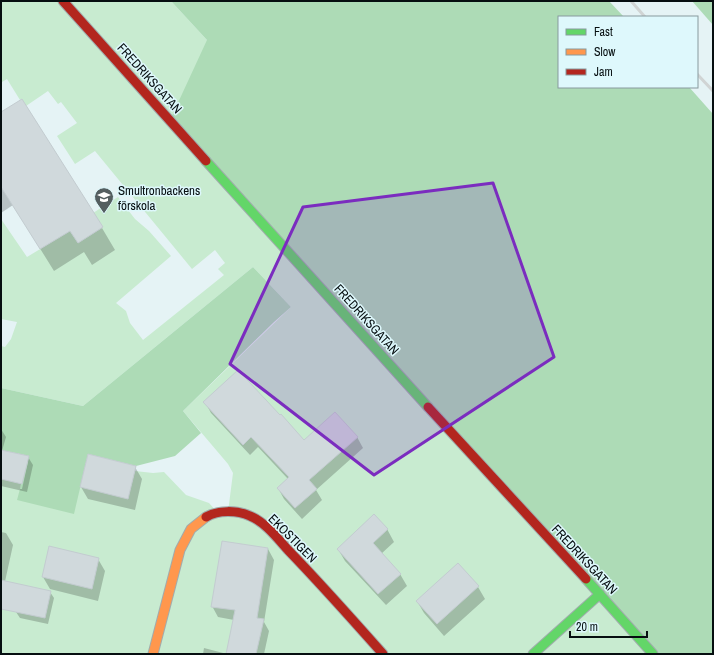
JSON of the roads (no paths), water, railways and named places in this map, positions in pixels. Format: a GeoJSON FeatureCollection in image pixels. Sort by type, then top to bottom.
{"type":"FeatureCollection","features":[{"type":"Feature","properties":{"kind":"street","name":"FREDRIKSGATAN"},"geometry":{"type":"LineString","coordinates":[[63,1],[419,397],[600,594],[653,654]]}},
{"type":"Feature","properties":{"kind":"street","name":"EKOSTIGEN"},"geometry":{"type":"LineString","coordinates":[[153,654],[180,550],[191,529],[208,516],[222,512],[238,512],[251,516],[265,526],[383,654]]}},
{"type":"Feature","properties":{"kind":"street"},"geometry":{"type":"LineString","coordinates":[[533,654],[600,594]]}},
{"type":"Feature","properties":{"kind":"railway"},"geometry":{"type":"LineString","coordinates":[[631,1],[644,16]]}},
{"type":"Feature","properties":{"kind":"railway"},"geometry":{"type":"LineString","coordinates":[[698,75],[713,91]]}},
{"type":"Feature","properties":{"kind":"place","name":"Smultronbackens förskola"},"geometry":{"type":"Point","coordinates":[104,214]}}]}
